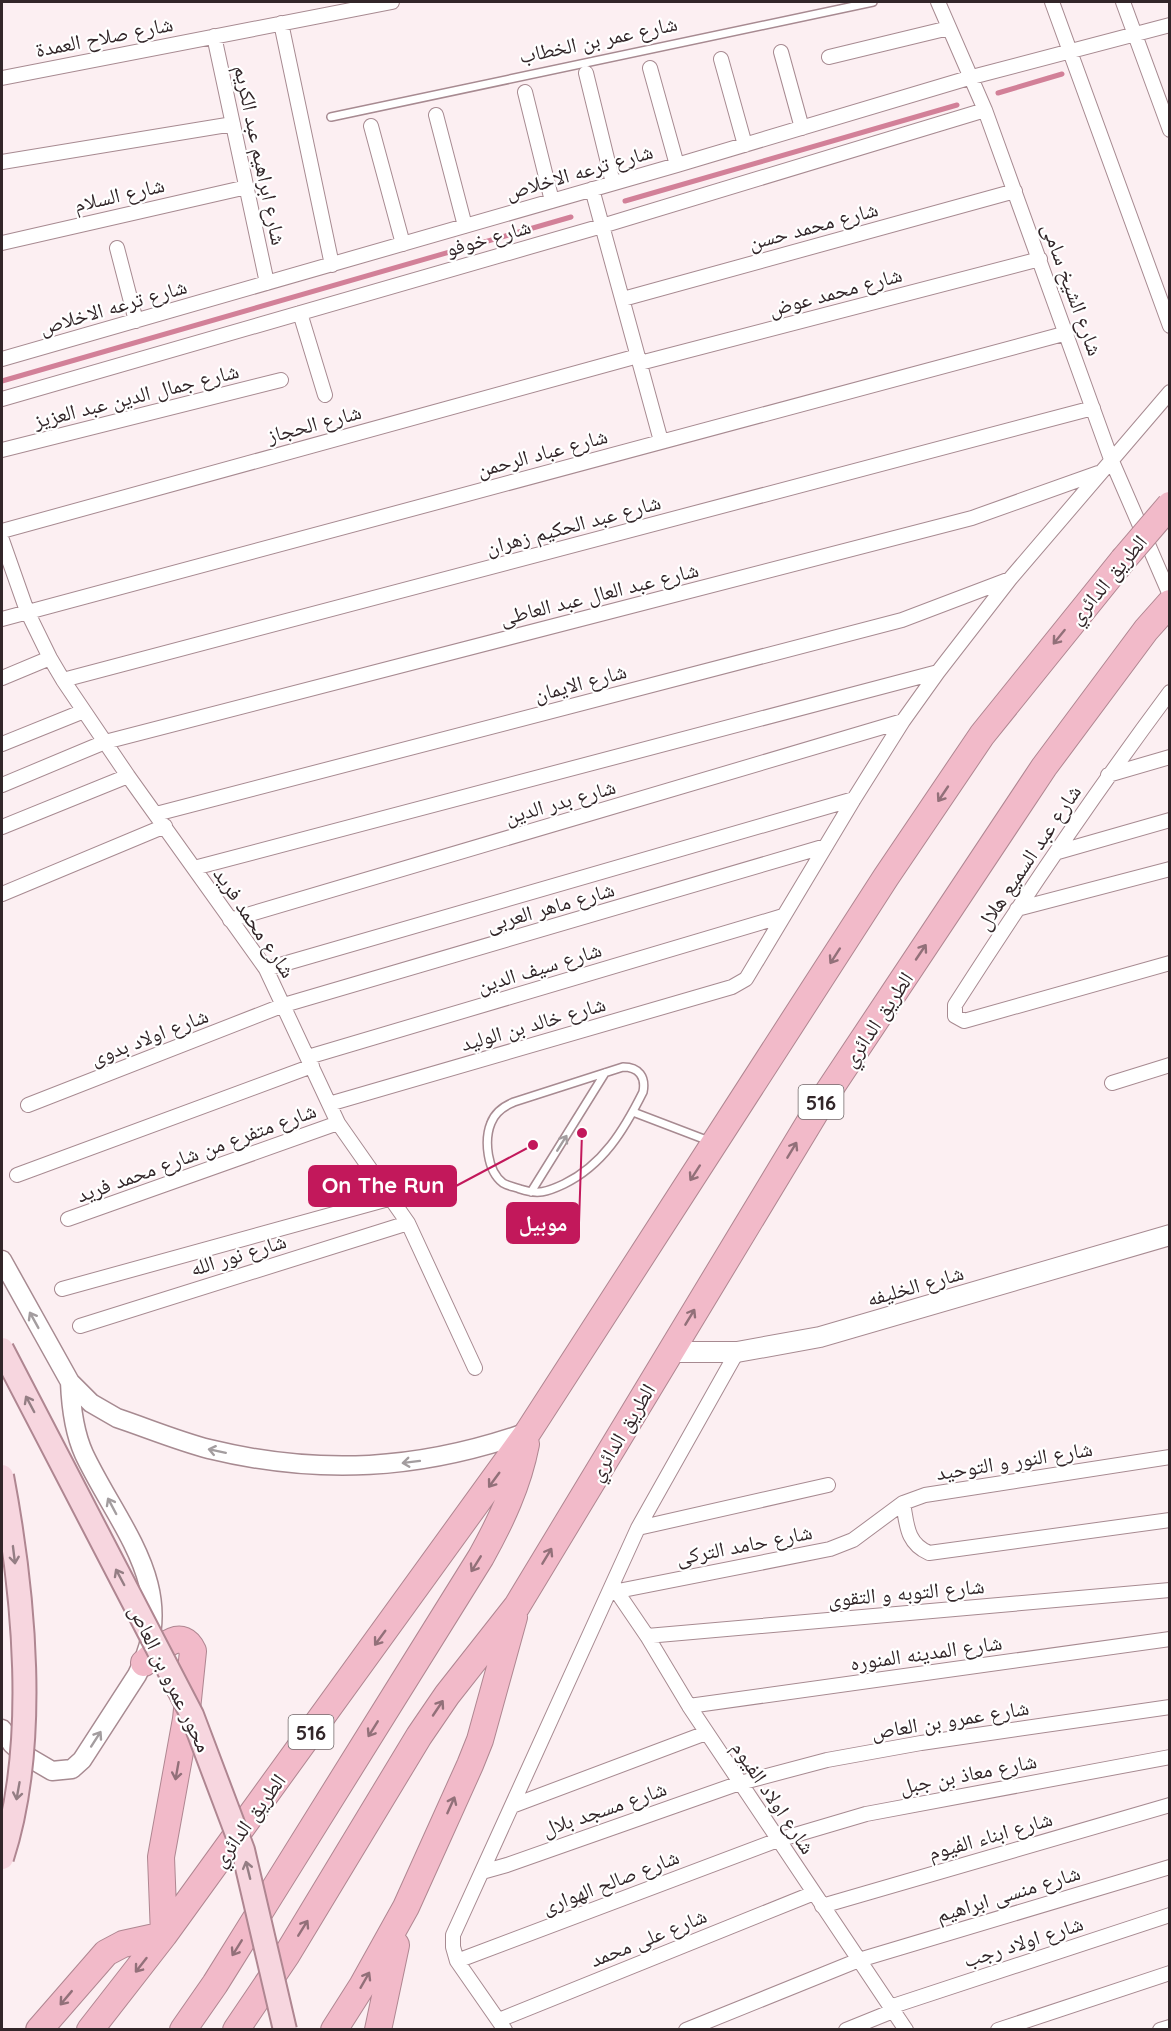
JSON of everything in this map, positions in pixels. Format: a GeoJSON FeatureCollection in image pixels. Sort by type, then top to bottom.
{"type":"FeatureCollection","features":[{"type":"Feature","properties":{"kind":"highway","name":"الطريق الدائري"},"geometry":{"type":"LineString","coordinates":[[90,2030],[164,1935],[528,1432],[886,877],[982,735],[1170,505]]}},
{"type":"Feature","properties":{"kind":"highway","name":"الطريق الدائري"},"geometry":{"type":"LineString","coordinates":[[236,2030],[286,1956],[419,1736],[447,1695],[517,1606],[824,1098],[1044,767],[1163,610]]}},
{"type":"Feature","properties":{"kind":"highway","name":"الطريق الدائري"},"geometry":{"type":"LineString","coordinates":[[183,2030],[492,1537],[511,1497],[522,1466],[528,1432]]}},
{"type":"Feature","properties":{"kind":"highway","name":"الطريق الدائري"},"geometry":{"type":"LineString","coordinates":[[334,2030],[362,1986],[406,1907],[480,1740],[517,1606]]}},
{"type":"Feature","properties":{"kind":"highway"},"geometry":{"type":"LineString","coordinates":[[39,2030],[106,1953],[123,1944],[164,1935],[161,1857],[186,1719],[193,1651],[184,1639],[177,1639],[170,1641],[144,1663]]}},
{"type":"Feature","properties":{"kind":"highway"},"geometry":{"type":"LineString","coordinates":[[378,2030],[388,1973],[406,1907]]}},
{"type":"Feature","properties":{"kind":"main road","name":"شارع الخليفه"},"geometry":{"type":"LineString","coordinates":[[669,1352],[737,1352],[820,1337],[1170,1235]]}},
{"type":"Feature","properties":{"kind":"main road","name":"محور عمرو بن العاص"},"geometry":{"type":"LineString","coordinates":[[2,1349],[192,1714],[243,1850],[285,2030]]}},
{"type":"Feature","properties":{"kind":"main road"},"geometry":{"type":"LineString","coordinates":[[2,1476],[18,1589],[24,1710],[19,1787],[2,1858]]}},
{"type":"Feature","properties":{"kind":"street","name":"شارع صلاح العمدة"},"geometry":{"type":"LineString","coordinates":[[2,78],[392,2]]}},
{"type":"Feature","properties":{"kind":"street","name":"شارع الشيخ سامى"},"geometry":{"type":"LineString","coordinates":[[938,2],[986,110],[1112,459],[1170,596]]}},
{"type":"Feature","properties":{"kind":"street"},"geometry":{"type":"LineString","coordinates":[[1053,2],[1170,326]]}},
{"type":"Feature","properties":{"kind":"street"},"geometry":{"type":"LineString","coordinates":[[1123,2],[1170,130]]}},
{"type":"Feature","properties":{"kind":"street"},"geometry":{"type":"LineString","coordinates":[[281,23],[332,265]]}},
{"type":"Feature","properties":{"kind":"street","name":"شارع ترعه الاخلاص"},"geometry":{"type":"LineString","coordinates":[[2,359],[677,165],[972,77],[1170,25]]}},
{"type":"Feature","properties":{"kind":"street"},"geometry":{"type":"LineString","coordinates":[[829,57],[949,28]]}},
{"type":"Feature","properties":{"kind":"street","name":"شارع ابراهيم عبد الكريم"},"geometry":{"type":"LineString","coordinates":[[214,36],[267,283]]}},
{"type":"Feature","properties":{"kind":"street"},"geometry":{"type":"LineString","coordinates":[[781,52],[802,128]]}},
{"type":"Feature","properties":{"kind":"street"},"geometry":{"type":"LineString","coordinates":[[721,59],[745,145]]}},
{"type":"Feature","properties":{"kind":"street"},"geometry":{"type":"LineString","coordinates":[[650,68],[677,165]]}},
{"type":"Feature","properties":{"kind":"street"},"geometry":{"type":"LineString","coordinates":[[586,73],[613,183]]}},
{"type":"Feature","properties":{"kind":"street"},"geometry":{"type":"LineString","coordinates":[[525,92],[552,201]]}},
{"type":"Feature","properties":{"kind":"street","name":"شارع خوفو"},"geometry":{"type":"LineString","coordinates":[[2,399],[602,226],[986,110]]}},
{"type":"Feature","properties":{"kind":"street"},"geometry":{"type":"LineString","coordinates":[[436,115],[465,226]]}},
{"type":"Feature","properties":{"kind":"street"},"geometry":{"type":"LineString","coordinates":[[2,162],[233,124]]}},
{"type":"Feature","properties":{"kind":"street"},"geometry":{"type":"LineString","coordinates":[[371,126],[403,244]]}},
{"type":"Feature","properties":{"kind":"street","name":"شارع السلام"},"geometry":{"type":"LineString","coordinates":[[2,243],[247,187]]}},
{"type":"Feature","properties":{"kind":"street"},"geometry":{"type":"LineString","coordinates":[[592,189],[662,441]]}},
{"type":"Feature","properties":{"kind":"street","name":"شارع محمد حسن"},"geometry":{"type":"LineString","coordinates":[[622,299],[1015,191]]}},
{"type":"Feature","properties":{"kind":"street"},"geometry":{"type":"LineString","coordinates":[[117,248],[136,321]]}},
{"type":"Feature","properties":{"kind":"street","name":"شارع محمد عوض"},"geometry":{"type":"LineString","coordinates":[[639,359],[1040,259]]}},
{"type":"Feature","properties":{"kind":"street"},"geometry":{"type":"LineString","coordinates":[[300,313],[325,395]]}},
{"type":"Feature","properties":{"kind":"street","name":"شارع عباد الرحمن"},"geometry":{"type":"LineString","coordinates":[[2,619],[1067,333]]}},
{"type":"Feature","properties":{"kind":"street","name":"شارع الحجاز"},"geometry":{"type":"LineString","coordinates":[[2,531],[639,359]]}},
{"type":"Feature","properties":{"kind":"street","name":"شارع جمال الدين عبد العزيز"},"geometry":{"type":"LineString","coordinates":[[2,450],[281,381]]}},
{"type":"Feature","properties":{"kind":"street"},"geometry":{"type":"LineString","coordinates":[[783,916],[903,721],[938,672],[1010,579],[1170,392]]}},
{"type":"Feature","properties":{"kind":"street","name":"شارع عبد الحكيم زهران"},"geometry":{"type":"LineString","coordinates":[[63,680],[1093,408]]}},
{"type":"Feature","properties":{"kind":"street","name":"شارع عبد العال عبد العاطى"},"geometry":{"type":"LineString","coordinates":[[2,784],[105,742],[972,519],[1100,472]]}},
{"type":"Feature","properties":{"kind":"street","name":"شارع محمد فريد"},"geometry":{"type":"LineString","coordinates":[[2,540],[27,611],[50,658],[128,776],[266,969],[339,1123],[408,1223],[475,1368]]}},
{"type":"Feature","properties":{"kind":"street","name":"شارع الايمان"},"geometry":{"type":"LineString","coordinates":[[156,814],[902,621],[1010,579]]}},
{"type":"Feature","properties":{"kind":"street"},"geometry":{"type":"LineString","coordinates":[[2,678],[50,658]]}},
{"type":"Feature","properties":{"kind":"street"},"geometry":{"type":"LineString","coordinates":[[194,868],[938,672]]}},
{"type":"Feature","properties":{"kind":"street","name":"شارع عبد السميع هلال"},"geometry":{"type":"LineString","coordinates":[[1170,692],[1108,775],[1058,852],[1017,909],[955,1005],[955,1016],[964,1021],[1170,963]]}},
{"type":"Feature","properties":{"kind":"street"},"geometry":{"type":"LineString","coordinates":[[2,744],[84,711]]}},
{"type":"Feature","properties":{"kind":"street","name":"شارع بدر الدين"},"geometry":{"type":"LineString","coordinates":[[230,920],[903,721]]}},
{"type":"Feature","properties":{"kind":"street"},"geometry":{"type":"LineString","coordinates":[[1108,775],[1170,758]]}},
{"type":"Feature","properties":{"kind":"street"},"geometry":{"type":"LineString","coordinates":[[2,826],[128,776]]}},
{"type":"Feature","properties":{"kind":"street"},"geometry":{"type":"LineString","coordinates":[[266,969],[854,799]]}},
{"type":"Feature","properties":{"kind":"street"},"geometry":{"type":"LineString","coordinates":[[1058,852],[1170,820]]}},
{"type":"Feature","properties":{"kind":"street"},"geometry":{"type":"LineString","coordinates":[[2,894],[165,826]]}},
{"type":"Feature","properties":{"kind":"street","name":"شارع ماهر العربى"},"geometry":{"type":"LineString","coordinates":[[285,1005],[826,846]]}},
{"type":"Feature","properties":{"kind":"street"},"geometry":{"type":"LineString","coordinates":[[1017,909],[1170,869]]}},
{"type":"Feature","properties":{"kind":"street","name":"شارع خالد بن الوليد"},"geometry":{"type":"LineString","coordinates":[[330,1104],[732,987],[746,979],[783,916]]}},
{"type":"Feature","properties":{"kind":"street","name":"شارع سيف الدين"},"geometry":{"type":"LineString","coordinates":[[17,1175],[310,1062],[783,916]]}},
{"type":"Feature","properties":{"kind":"street","name":"شارع اولاد بدوى"},"geometry":{"type":"LineString","coordinates":[[28,1105],[285,1005]]}},
{"type":"Feature","properties":{"kind":"street"},"geometry":{"type":"LineString","coordinates":[[1112,1083],[1170,1065]]}},
{"type":"Feature","properties":{"kind":"street","name":"شارع متفرع من شارع محمد فريد"},"geometry":{"type":"LineString","coordinates":[[68,1220],[339,1123]]}},
{"type":"Feature","properties":{"kind":"street"},"geometry":{"type":"LineString","coordinates":[[62,1289],[392,1198]]}},
{"type":"Feature","properties":{"kind":"street","name":"شارع نور الله"},"geometry":{"type":"LineString","coordinates":[[80,1326],[408,1223]]}},
{"type":"Feature","properties":{"kind":"street"},"geometry":{"type":"LineString","coordinates":[[2,1260],[70,1382],[91,1403],[117,1418],[206,1448],[280,1462],[325,1466],[397,1464],[460,1453],[528,1432]]}},
{"type":"Feature","properties":{"kind":"street"},"geometry":{"type":"LineString","coordinates":[[502,2025],[457,1961],[453,1947],[453,1935],[616,1588],[638,1528],[737,1352]]}},
{"type":"Feature","properties":{"kind":"street"},"geometry":{"type":"LineString","coordinates":[[2,1729],[12,1744],[23,1754],[52,1771],[72,1769],[82,1760],[144,1663],[152,1634],[154,1605],[152,1590],[142,1563],[84,1452],[71,1406],[70,1382]]}},
{"type":"Feature","properties":{"kind":"street","name":"شارع النور و التوحيد"},"geometry":{"type":"LineString","coordinates":[[874,1526],[903,1503],[925,1495],[1170,1456]]}},
{"type":"Feature","properties":{"kind":"street"},"geometry":{"type":"LineString","coordinates":[[638,1528],[828,1485]]}},
{"type":"Feature","properties":{"kind":"street"},"geometry":{"type":"LineString","coordinates":[[903,1503],[912,1541],[919,1549],[928,1553],[1170,1520]]}},
{"type":"Feature","properties":{"kind":"street","name":"شارع حامد التركى"},"geometry":{"type":"LineString","coordinates":[[616,1588],[830,1549],[853,1540],[874,1526]]}},
{"type":"Feature","properties":{"kind":"street","name":"شارع اولاد الفيوم"},"geometry":{"type":"LineString","coordinates":[[616,1588],[706,1733],[906,2030]]}},
{"type":"Feature","properties":{"kind":"street","name":"شارع التوبه و التقوى"},"geometry":{"type":"LineString","coordinates":[[647,1636],[1170,1590]]}},
{"type":"Feature","properties":{"kind":"street","name":"شارع المدينه المنوره"},"geometry":{"type":"LineString","coordinates":[[689,1706],[1170,1639]]}},
{"type":"Feature","properties":{"kind":"street","name":"شارع عمرو بن العاص"},"geometry":{"type":"LineString","coordinates":[[740,1783],[827,1760],[921,1743],[1170,1707]]}},
{"type":"Feature","properties":{"kind":"street"},"geometry":{"type":"LineString","coordinates":[[512,1806],[706,1733]]}},
{"type":"Feature","properties":{"kind":"street","name":"شارع معاذ بن جبل"},"geometry":{"type":"LineString","coordinates":[[777,1840],[866,1814],[1170,1757]]}},
{"type":"Feature","properties":{"kind":"street","name":"شارع مسجد بلال"},"geometry":{"type":"LineString","coordinates":[[482,1872],[740,1783]]}},
{"type":"Feature","properties":{"kind":"street","name":"شارع ابناء الفيوم"},"geometry":{"type":"LineString","coordinates":[[822,1906],[1170,1804]]}},
{"type":"Feature","properties":{"kind":"street","name":"شارع صالح الهوارى"},"geometry":{"type":"LineString","coordinates":[[457,1961],[777,1840]]}},
{"type":"Feature","properties":{"kind":"street","name":"شارع منسى ابراهيم"},"geometry":{"type":"LineString","coordinates":[[686,2030],[859,1960],[1170,1867]]}},
{"type":"Feature","properties":{"kind":"street","name":"شارع على محمد"},"geometry":{"type":"LineString","coordinates":[[502,2025],[813,1893]]}},
{"type":"Feature","properties":{"kind":"street","name":"شارع اولاد رجب"},"geometry":{"type":"LineString","coordinates":[[846,2030],[892,2009],[1170,1915]]}},
{"type":"Feature","properties":{"kind":"street"},"geometry":{"type":"LineString","coordinates":[[998,2030],[1170,1973]]}},
{"type":"Feature","properties":{"kind":"street"},"geometry":{"type":"LineString","coordinates":[[1160,2030],[1170,2026]]}},
{"type":"Feature","properties":{"kind":"lane","name":"شارع عمر بن الخطاب"},"geometry":{"type":"LineString","coordinates":[[331,117],[873,2]]}},
{"type":"Feature","properties":{"kind":"lane"},"geometry":{"type":"LineString","coordinates":[[631,1067],[643,1077],[645,1084],[633,1112],[606,1152],[592,1167],[549,1191],[531,1192],[505,1184],[493,1170],[488,1139],[495,1116],[506,1105],[605,1073],[631,1067]]}},
{"type":"Feature","properties":{"kind":"lane"},"geometry":{"type":"LineString","coordinates":[[531,1192],[605,1073]]}},
{"type":"Feature","properties":{"kind":"lane"},"geometry":{"type":"LineString","coordinates":[[633,1112],[714,1143]]}},
{"type":"Feature","properties":{"kind":"waterway"},"geometry":{"type":"LineString","coordinates":[[998,93],[1062,74]]}},
{"type":"Feature","properties":{"kind":"waterway"},"geometry":{"type":"LineString","coordinates":[[625,201],[957,105]]}},
{"type":"Feature","properties":{"kind":"waterway"},"geometry":{"type":"LineString","coordinates":[[2,381],[571,217]]}},
{"type":"Feature","properties":{"kind":"place","name":"موبيل"},"geometry":{"type":"Point","coordinates":[582,1133]}},
{"type":"Feature","properties":{"kind":"place","name":"On The Run"},"geometry":{"type":"Point","coordinates":[533,1145]}}]}
